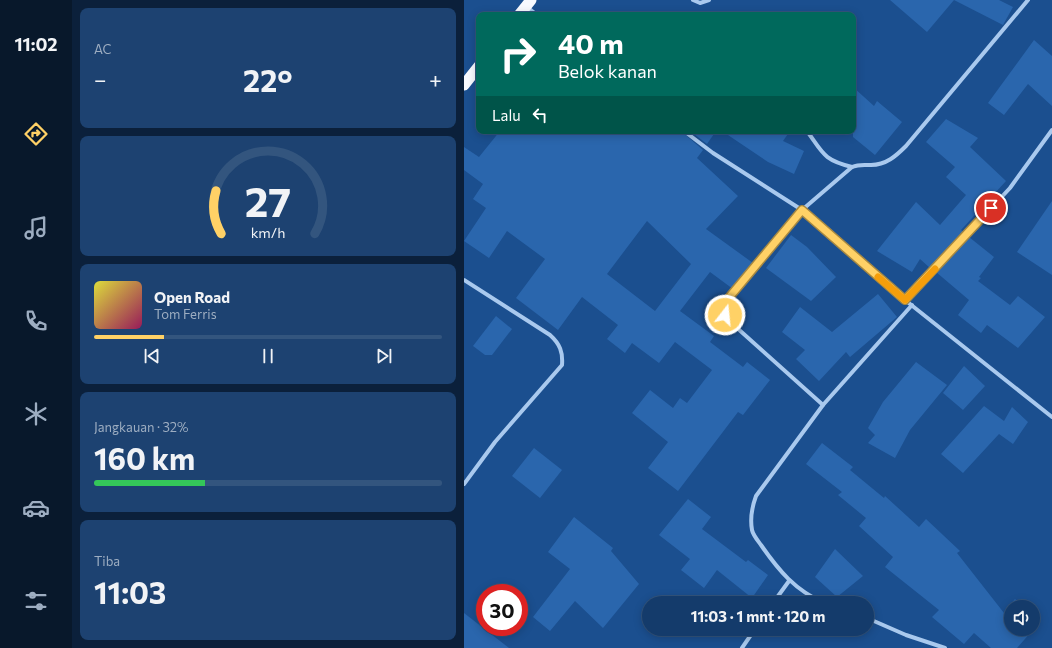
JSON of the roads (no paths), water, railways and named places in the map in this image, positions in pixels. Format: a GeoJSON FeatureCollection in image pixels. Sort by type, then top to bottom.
{"type":"FeatureCollection","features":[{"type":"Feature","properties":{"kind":"highway"},"geometry":{"type":"LineString","coordinates":[[464,85],[476,70]]}},
{"type":"Feature","properties":{"kind":"street"},"geometry":{"type":"LineString","coordinates":[[693,0],[700,3],[709,0]]}},
{"type":"Feature","properties":{"kind":"street"},"geometry":{"type":"LineString","coordinates":[[823,405],[727,319],[724,310],[727,300],[802,210],[852,167],[859,164],[882,164],[895,156],[906,146],[1028,0]]}},
{"type":"Feature","properties":{"kind":"street"},"geometry":{"type":"LineString","coordinates":[[905,300],[1010,188],[1052,130]]}},
{"type":"Feature","properties":{"kind":"street"},"geometry":{"type":"LineString","coordinates":[[688,134],[713,153],[802,210],[905,300],[1052,417]]}},
{"type":"Feature","properties":{"kind":"street"},"geometry":{"type":"LineString","coordinates":[[809,134],[824,155],[837,164],[852,167]]}},
{"type":"Feature","properties":{"kind":"street"},"geometry":{"type":"LineString","coordinates":[[464,280],[550,335],[560,346],[563,358],[562,365],[495,442],[464,484]]}},
{"type":"Feature","properties":{"kind":"street"},"geometry":{"type":"LineString","coordinates":[[808,596],[789,581],[777,568],[752,531],[752,508],[756,496],[823,405],[912,305]]}},
{"type":"Feature","properties":{"kind":"street"},"geometry":{"type":"LineString","coordinates":[[779,596],[789,581]]}},
{"type":"Feature","properties":{"kind":"street"},"geometry":{"type":"LineString","coordinates":[[874,621],[906,635],[945,648]]}},
{"type":"Feature","properties":{"kind":"street"},"geometry":{"type":"LineString","coordinates":[[742,648],[750,636]]}}]}
